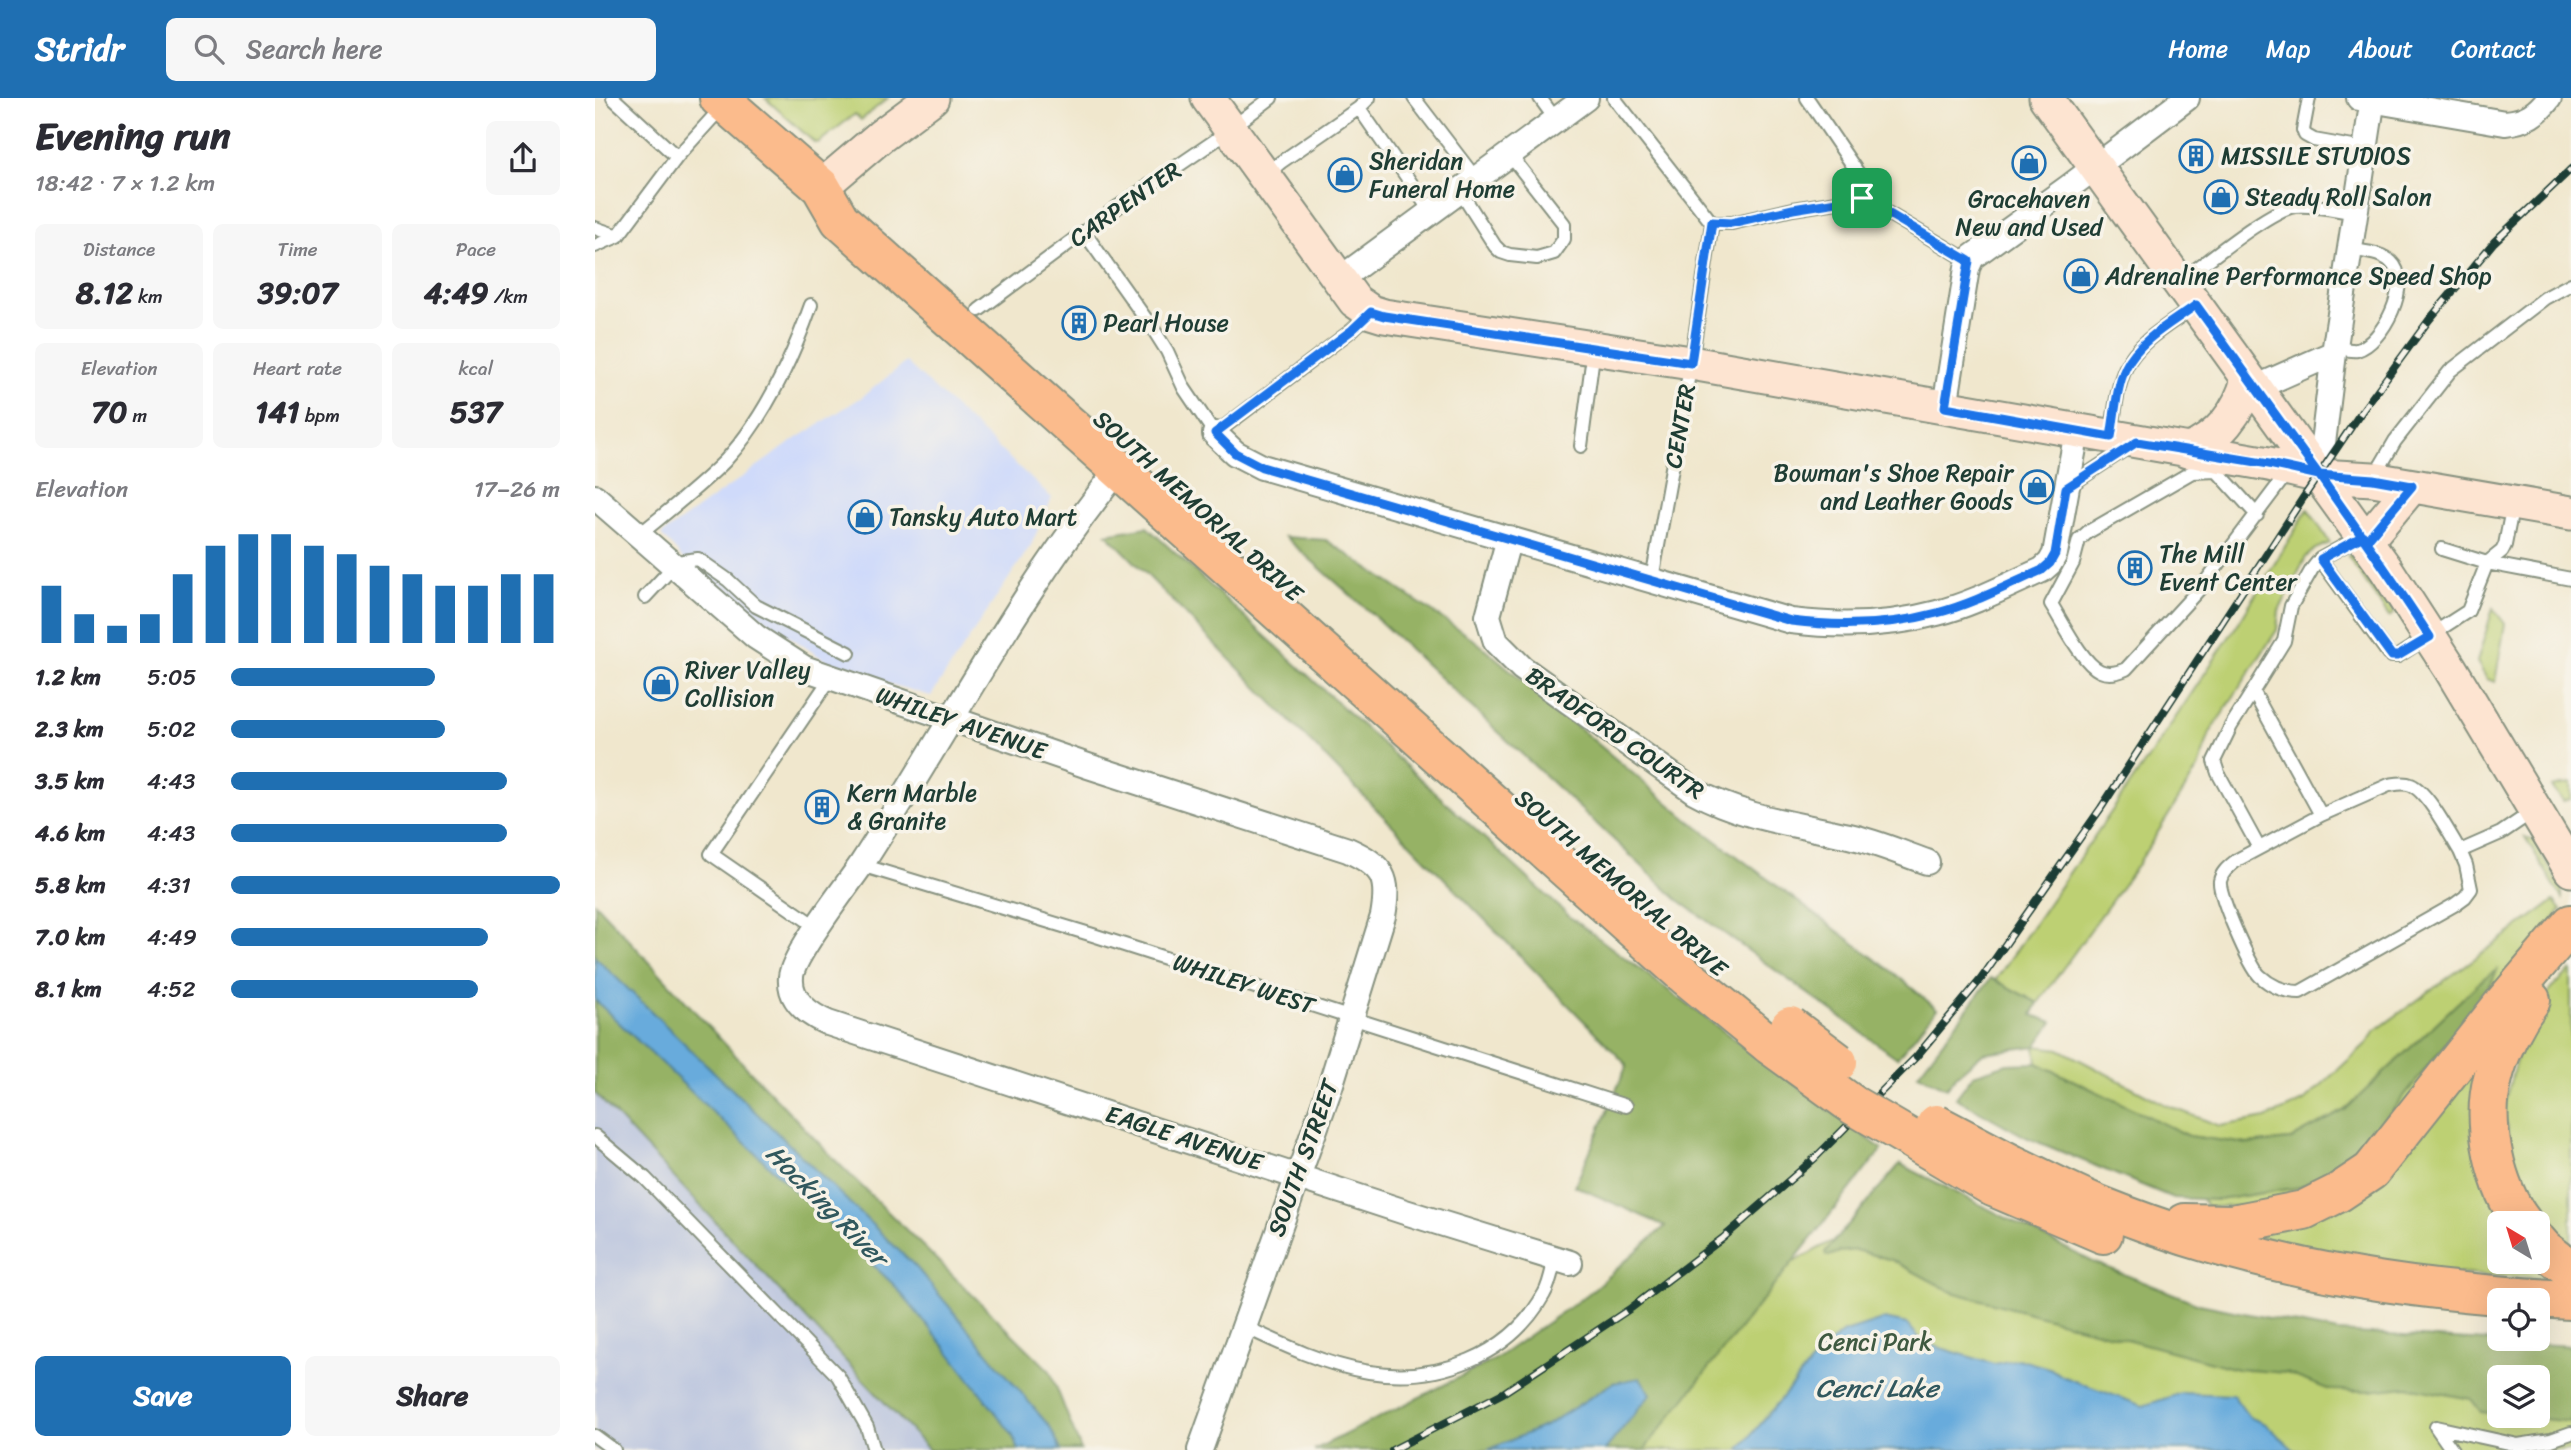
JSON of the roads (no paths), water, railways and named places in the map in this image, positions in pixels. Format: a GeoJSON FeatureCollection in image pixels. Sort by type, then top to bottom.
{"type":"FeatureCollection","features":[{"type":"Feature","properties":{"kind":"highway","name":"SOUTH MEMORIAL DRIVE"},"geometry":{"type":"LineString","coordinates":[[722,101],[821,187],[840,220],[1687,977],[1780,1036]]}},
{"type":"Feature","properties":{"kind":"highway","name":"SOUTH MEMORIAL DRIVE"},"geometry":{"type":"LineString","coordinates":[[821,187],[858,201],[1705,960],[1853,1105],[2002,1175],[2086,1228],[2237,1277],[2324,1298],[2412,1312],[2487,1320]]}},
{"type":"Feature","properties":{"kind":"highway"},"geometry":{"type":"LineString","coordinates":[[2143,1222],[2232,1224],[2304,1210],[2371,1171],[2503,1004],[2571,924]]}},
{"type":"Feature","properties":{"kind":"highway"},"geometry":{"type":"LineString","coordinates":[[2515,1211],[2497,1172],[2491,1140],[2492,1079],[2506,1043],[2528,1004],[2571,952]]}},
{"type":"Feature","properties":{"kind":"highway","name":"SOUTH MEMORIAL DRIVE"},"geometry":{"type":"LineString","coordinates":[[2002,1175],[2241,1253],[2327,1274],[2415,1288],[2571,1300]]}},
{"type":"Feature","properties":{"kind":"highway"},"geometry":{"type":"LineString","coordinates":[[2550,1252],[2571,1270]]}},
{"type":"Feature","properties":{"kind":"highway"},"geometry":{"type":"LineString","coordinates":[[2550,1324],[2571,1325]]}},
{"type":"Feature","properties":{"kind":"street"},"geometry":{"type":"LineString","coordinates":[[821,187],[881,136],[932,98]]}},
{"type":"Feature","properties":{"kind":"street"},"geometry":{"type":"LineString","coordinates":[[1208,98],[1356,301],[1371,312],[1384,316],[1691,363],[1945,407],[2187,451],[2218,464],[2373,479],[2571,513]]}},
{"type":"Feature","properties":{"kind":"street"},"geometry":{"type":"LineString","coordinates":[[1340,279],[1586,98]]}},
{"type":"Feature","properties":{"kind":"street"},"geometry":{"type":"LineString","coordinates":[[2046,98],[2252,383],[2305,472],[2364,539],[2550,819],[2571,870]]}},
{"type":"Feature","properties":{"kind":"street"},"geometry":{"type":"LineString","coordinates":[[1945,407],[1969,261],[1977,252],[2187,98]]}},
{"type":"Feature","properties":{"kind":"street"},"geometry":{"type":"LineString","coordinates":[[2305,472],[2334,350],[2364,149],[2368,99],[2505,123],[2533,116],[2549,98]]}},
{"type":"Feature","properties":{"kind":"street"},"geometry":{"type":"LineString","coordinates":[[2187,451],[2216,436],[2228,422],[2246,388],[2252,383],[2334,350]]}},
{"type":"Feature","properties":{"kind":"street"},"geometry":{"type":"LineString","coordinates":[[1215,433],[1235,453],[1262,467],[1791,621],[1830,626],[1879,624],[1938,613],[2042,570],[2055,554],[2077,431]]}},
{"type":"Feature","properties":{"kind":"street"},"geometry":{"type":"LineString","coordinates":[[818,928],[861,864],[1040,575],[1091,503],[1119,469]]}},
{"type":"Feature","properties":{"kind":"street"},"geometry":{"type":"LineString","coordinates":[[2364,539],[2412,486]]}},
{"type":"Feature","properties":{"kind":"street","name":"WHILEY AVENUE"},"geometry":{"type":"LineString","coordinates":[[595,497],[764,642],[804,668],[949,720],[1348,850],[1375,864]]}},
{"type":"Feature","properties":{"kind":"street","name":"BRADFORD COURTR"},"geometry":{"type":"LineString","coordinates":[[1509,538],[1488,616],[1496,642],[1522,668],[1693,791],[1716,804],[1750,816],[1853,837],[1927,862]]}},
{"type":"Feature","properties":{"kind":"street","name":"SOUTH STREET"},"geometry":{"type":"LineString","coordinates":[[1200,1450],[1330,1087],[1383,916],[1386,884],[1375,864]]}},
{"type":"Feature","properties":{"kind":"street","name":"EAGLE AVENUE"},"geometry":{"type":"LineString","coordinates":[[818,928],[799,956],[791,974],[791,986],[802,1007],[813,1017],[1562,1261]]}},
{"type":"Feature","properties":{"kind":"lane"},"geometry":{"type":"LineString","coordinates":[[613,98],[677,157]]}},
{"type":"Feature","properties":{"kind":"lane","name":"CARPENTER"},"geometry":{"type":"LineString","coordinates":[[979,310],[1271,98]]}},
{"type":"Feature","properties":{"kind":"lane"},"geometry":{"type":"LineString","coordinates":[[1265,176],[1369,98]]}},
{"type":"Feature","properties":{"kind":"lane"},"geometry":{"type":"LineString","coordinates":[[1414,98],[1468,185],[1495,246],[1501,252],[1537,258],[1555,253],[1564,239],[1564,224],[1510,155]]}},
{"type":"Feature","properties":{"kind":"lane"},"geometry":{"type":"LineString","coordinates":[[1540,98],[1556,120]]}},
{"type":"Feature","properties":{"kind":"lane"},"geometry":{"type":"LineString","coordinates":[[1614,98],[1712,222],[1731,223],[1793,209],[1862,198],[1969,261]]}},
{"type":"Feature","properties":{"kind":"lane"},"geometry":{"type":"LineString","coordinates":[[1807,98],[1858,173],[1862,198]]}},
{"type":"Feature","properties":{"kind":"lane"},"geometry":{"type":"LineString","coordinates":[[2309,98],[2303,130],[2305,135],[2339,146],[2364,149]]}},
{"type":"Feature","properties":{"kind":"lane"},"geometry":{"type":"LineString","coordinates":[[595,246],[618,236],[722,101]]}},
{"type":"Feature","properties":{"kind":"lane"},"geometry":{"type":"LineString","coordinates":[[1359,108],[1431,212]]}},
{"type":"Feature","properties":{"kind":"lane"},"geometry":{"type":"LineString","coordinates":[[2066,488],[2124,439],[2121,381],[2136,351],[2188,294],[2268,217],[2288,207],[2308,206],[2355,214]]}},
{"type":"Feature","properties":{"kind":"lane","name":"CENTER"},"geometry":{"type":"LineString","coordinates":[[1652,579],[1691,363],[1712,222]]}},
{"type":"Feature","properties":{"kind":"lane"},"geometry":{"type":"LineString","coordinates":[[595,228],[618,236]]}},
{"type":"Feature","properties":{"kind":"lane"},"geometry":{"type":"LineString","coordinates":[[1084,232],[1155,332],[1184,388],[1215,433],[1341,338],[1371,312]]}},
{"type":"Feature","properties":{"kind":"lane"},"geometry":{"type":"LineString","coordinates":[[2334,350],[2356,350],[2368,343],[2392,313],[2399,288],[2393,263],[2376,254],[2349,249]]}},
{"type":"Feature","properties":{"kind":"lane"},"geometry":{"type":"LineString","coordinates":[[2373,479],[2395,441],[2450,371],[2545,298],[2571,284]]}},
{"type":"Feature","properties":{"kind":"lane"},"geometry":{"type":"LineString","coordinates":[[639,536],[725,460],[744,437],[782,376],[800,339],[811,305]]}},
{"type":"Feature","properties":{"kind":"lane"},"geometry":{"type":"LineString","coordinates":[[1581,446],[1594,348]]}},
{"type":"Feature","properties":{"kind":"lane"},"geometry":{"type":"LineString","coordinates":[[2257,515],[2218,464],[2192,472],[2088,532],[2079,540],[2073,563],[2051,604],[2089,664],[2101,672],[2115,674],[2126,669],[2203,585],[2257,515],[2305,472]]}},
{"type":"Feature","properties":{"kind":"lane"},"geometry":{"type":"LineString","coordinates":[[2321,559],[2392,656],[2398,656],[2468,611],[2487,563],[2502,551],[2505,545],[2513,503]]}},
{"type":"Feature","properties":{"kind":"lane"},"geometry":{"type":"LineString","coordinates":[[2259,848],[2214,761],[2231,726],[2284,641],[2291,606],[2312,569],[2321,559],[2364,539]]}},
{"type":"Feature","properties":{"kind":"lane"},"geometry":{"type":"LineString","coordinates":[[2442,549],[2487,563],[2571,579]]}},
{"type":"Feature","properties":{"kind":"lane"},"geometry":{"type":"LineString","coordinates":[[645,597],[683,561],[698,559],[728,580],[756,606],[849,653]]}},
{"type":"Feature","properties":{"kind":"lane"},"geometry":{"type":"LineString","coordinates":[[818,928],[711,854],[831,679]]}},
{"type":"Feature","properties":{"kind":"lane"},"geometry":{"type":"LineString","coordinates":[[2253,691],[2321,815]]}},
{"type":"Feature","properties":{"kind":"lane"},"geometry":{"type":"LineString","coordinates":[[2389,785],[2412,785],[2428,802],[2460,852],[2471,888],[2465,897],[2311,987],[2300,992],[2284,992],[2258,975],[2228,913],[2220,889],[2221,878],[2226,869],[2259,848],[2321,815],[2389,785]]}},
{"type":"Feature","properties":{"kind":"lane"},"geometry":{"type":"LineString","coordinates":[[2460,852],[2501,833],[2550,819]]}},
{"type":"Feature","properties":{"kind":"lane","name":"WHILEY WEST"},"geometry":{"type":"LineString","coordinates":[[861,864],[1093,935],[1626,1106]]}},
{"type":"Feature","properties":{"kind":"lane"},"geometry":{"type":"LineString","coordinates":[[595,1136],[645,1178],[838,1376],[867,1427],[874,1450]]}},
{"type":"Feature","properties":{"kind":"lane"},"geometry":{"type":"LineString","coordinates":[[1243,1326],[1335,1364],[1370,1372],[1421,1373],[1452,1367],[1488,1353],[1519,1329],[1545,1293],[1562,1261]]}},
{"type":"Feature","properties":{"kind":"lane"},"geometry":{"type":"LineString","coordinates":[[2452,1450],[2436,1427],[2514,1448],[2571,1433]]}},
{"type":"Feature","properties":{"kind":"lane"},"geometry":{"type":"LineString","coordinates":[[595,1436],[614,1450]]}},
{"type":"Feature","properties":{"kind":"water","name":"Hocking River"},"geometry":{"type":"Polygon","coordinates":[[[595,957],[916,1267],[1050,1427],[1061,1450],[1019,1450],[1012,1434],[894,1285],[595,1000],[595,957]]]}},
{"type":"Feature","properties":{"kind":"water","name":"Cenci Lake"},"geometry":{"type":"Polygon","coordinates":[[[1885,1319],[1907,1324],[1924,1343],[1994,1364],[2018,1359],[2049,1368],[2064,1377],[2143,1406],[2181,1393],[2233,1395],[2249,1417],[2266,1424],[2294,1450],[1739,1450],[1818,1354],[1842,1333],[1885,1319]]]}},
{"type":"Feature","properties":{"kind":"water"},"geometry":{"type":"Polygon","coordinates":[[[1640,1378],[1651,1394],[1605,1450],[1488,1450],[1547,1425],[1613,1383],[1640,1378]]]}},
{"type":"Feature","properties":{"kind":"railway"},"geometry":{"type":"LineString","coordinates":[[1392,1450],[1503,1393],[1631,1308],[1723,1238],[1815,1158],[1916,1057],[1981,979],[2101,808],[2303,498],[2362,411],[2429,320],[2494,242],[2571,169]]}},
{"type":"Feature","properties":{"kind":"place","name":"MISSILE STUDIOS"},"geometry":{"type":"Point","coordinates":[2196,156]}},
{"type":"Feature","properties":{"kind":"place","name":"Gracehaven New and Used"},"geometry":{"type":"Point","coordinates":[2029,163]}},
{"type":"Feature","properties":{"kind":"place","name":"Sheridan Funeral Home"},"geometry":{"type":"Point","coordinates":[1345,175]}},
{"type":"Feature","properties":{"kind":"place","name":"Steady Roll Salon"},"geometry":{"type":"Point","coordinates":[2221,197]}},
{"type":"Feature","properties":{"kind":"place","name":"Adrenaline Performance Speed Shop"},"geometry":{"type":"Point","coordinates":[2081,276]}},
{"type":"Feature","properties":{"kind":"place","name":"Pearl House"},"geometry":{"type":"Point","coordinates":[1079,323]}},
{"type":"Feature","properties":{"kind":"place","name":"Bowman's Shoe Repair and Leather Goods"},"geometry":{"type":"Point","coordinates":[2037,487]}},
{"type":"Feature","properties":{"kind":"place","name":"Tansky Auto Mart"},"geometry":{"type":"Point","coordinates":[865,517]}},
{"type":"Feature","properties":{"kind":"place","name":"The Mill Event Center"},"geometry":{"type":"Point","coordinates":[2135,568]}},
{"type":"Feature","properties":{"kind":"place","name":"River Valley Collision"},"geometry":{"type":"Point","coordinates":[661,684]}},
{"type":"Feature","properties":{"kind":"place","name":"Kern Marble & Granite"},"geometry":{"type":"Point","coordinates":[822,807]}},
{"type":"Feature","properties":{"kind":"park label","name":"Cenci Park"},"geometry":{"type":"Point","coordinates":[1875,1342]}}]}
